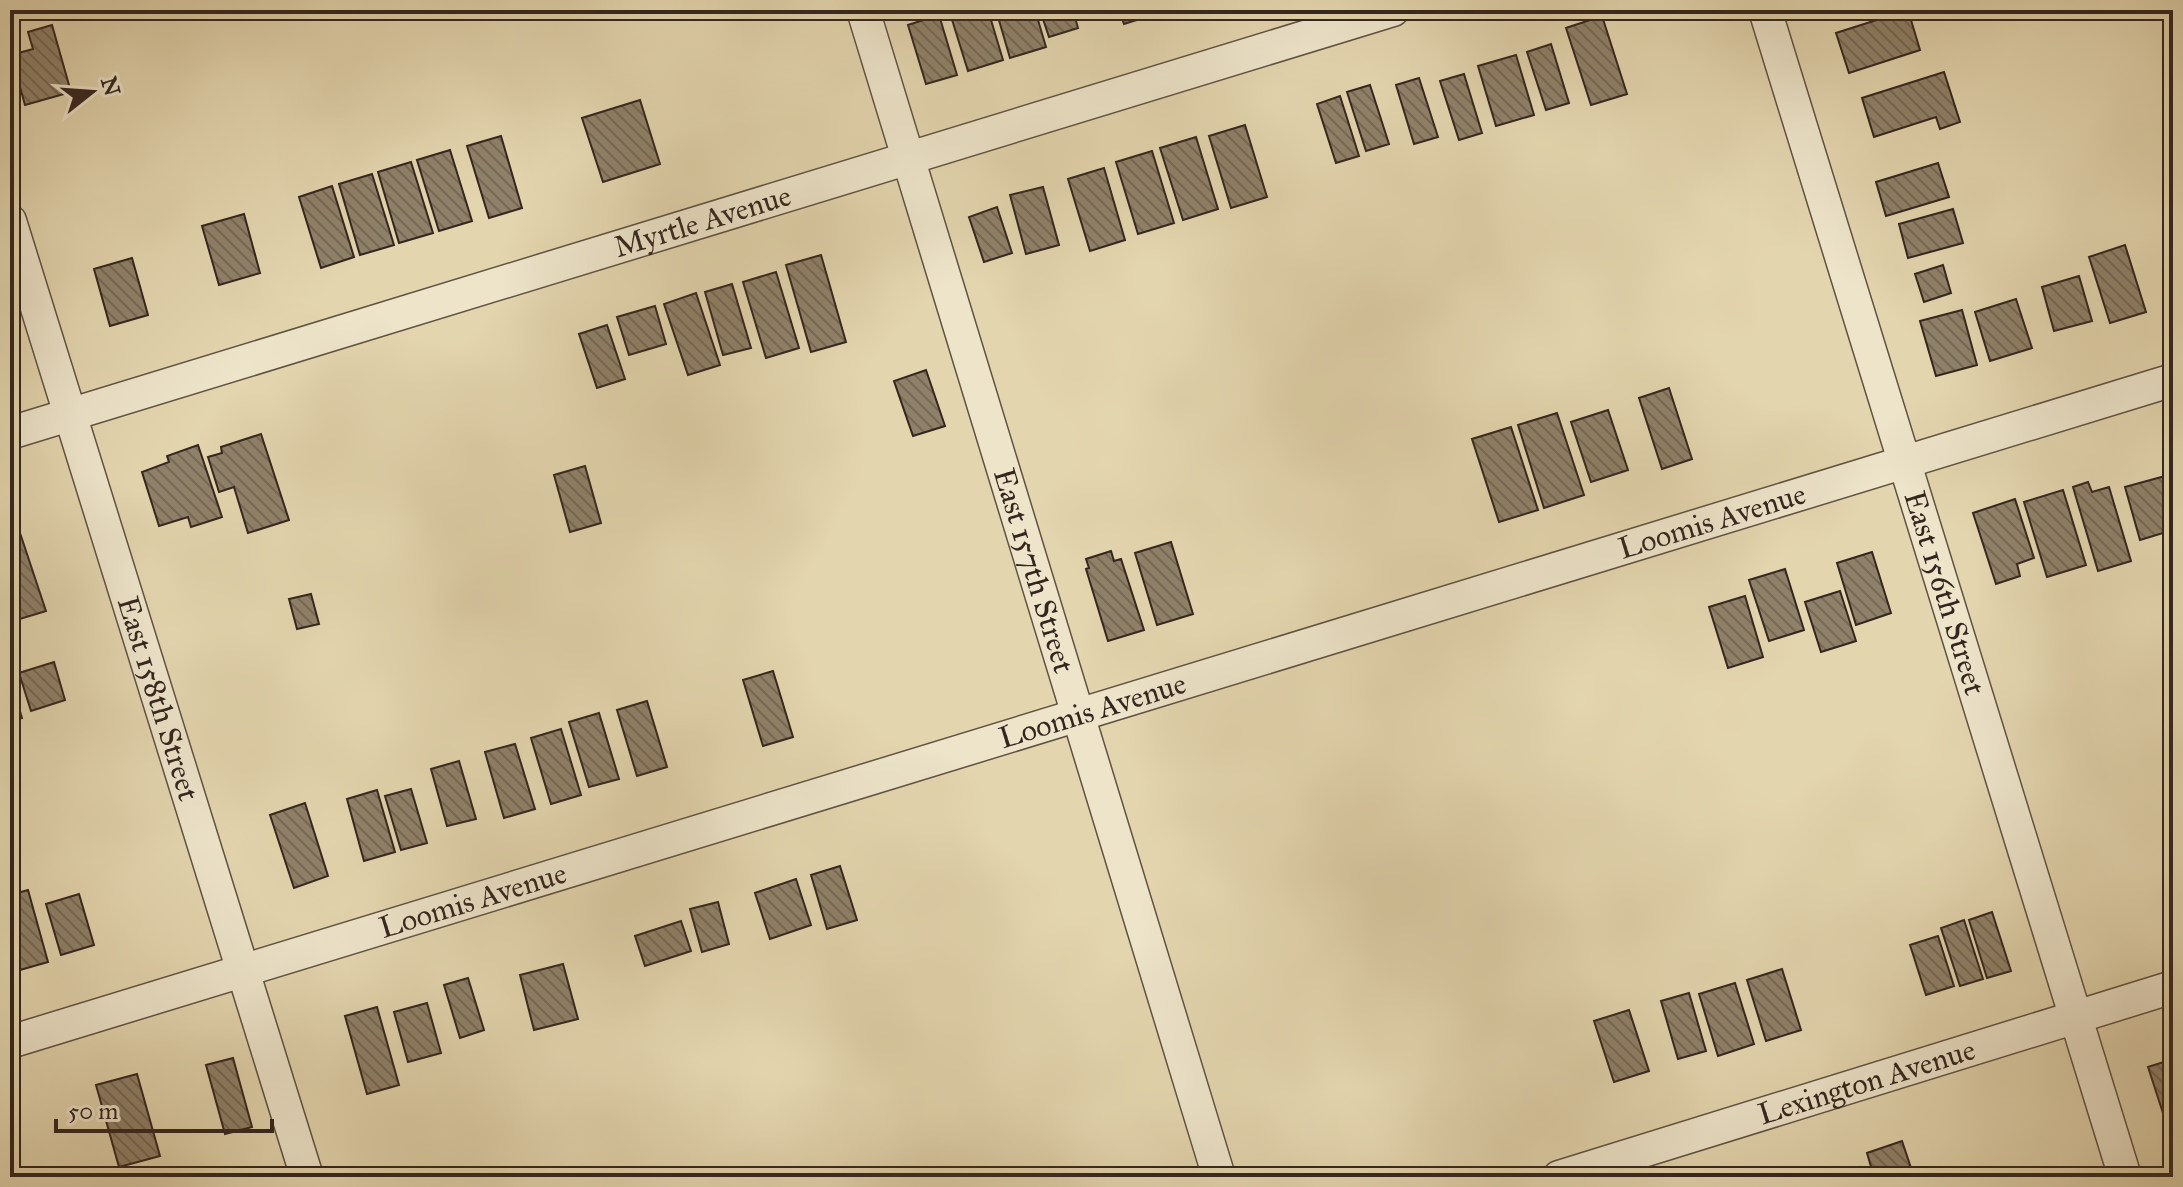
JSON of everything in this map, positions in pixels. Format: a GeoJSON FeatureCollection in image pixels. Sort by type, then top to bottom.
{"type":"FeatureCollection","features":[{"type":"Feature","properties":{"kind":"street","name":"East 157th Street"},"geometry":{"type":"LineString","coordinates":[[863,10],[1219,1177]]}},
{"type":"Feature","properties":{"kind":"street","name":"Myrtle Avenue"},"geometry":{"type":"LineString","coordinates":[[10,433],[1393,10]]}},
{"type":"Feature","properties":{"kind":"street","name":"East 156th Street"},"geometry":{"type":"LineString","coordinates":[[1765,10],[2125,1177]]}},
{"type":"Feature","properties":{"kind":"street","name":"East 158th Street"},"geometry":{"type":"LineString","coordinates":[[10,221],[307,1177]]}},
{"type":"Feature","properties":{"kind":"street","name":"Loomis Avenue"},"geometry":{"type":"LineString","coordinates":[[10,1042],[2173,380]]}},
{"type":"Feature","properties":{"kind":"street","name":"Lexington Avenue"},"geometry":{"type":"LineString","coordinates":[[1559,1177],[2173,987]]}},
{"type":"Feature","properties":{"kind":"building"},"geometry":{"type":"Polygon","coordinates":[[[949,10],[988,10],[1003,60],[968,71],[949,10]]]}},
{"type":"Feature","properties":{"kind":"building"},"geometry":{"type":"Polygon","coordinates":[[[996,10],[1035,10],[1046,47],[1010,58],[996,10]]]}},
{"type":"Feature","properties":{"kind":"building"},"geometry":{"type":"Polygon","coordinates":[[[1040,10],[1073,10],[1078,28],[1049,37],[1040,10]]]}},
{"type":"Feature","properties":{"kind":"building"},"geometry":{"type":"Polygon","coordinates":[[[1119,10],[1158,10],[1159,13],[1124,24],[1119,10]]]}},
{"type":"Feature","properties":{"kind":"building"},"geometry":{"type":"Polygon","coordinates":[[[1908,10],[1920,50],[1849,73],[1836,33],[1908,10]]]}},
{"type":"Feature","properties":{"kind":"building"},"geometry":{"type":"Polygon","coordinates":[[[939,15],[957,75],[926,84],[908,25],[939,15]]]}},
{"type":"Feature","properties":{"kind":"building"},"geometry":{"type":"Polygon","coordinates":[[[1602,16],[1627,94],[1591,105],[1566,28],[1602,16]]]}},
{"type":"Feature","properties":{"kind":"building"},"geometry":{"type":"Polygon","coordinates":[[[52,25],[71,92],[25,105],[11,55],[33,49],[28,32],[52,25]]]}},
{"type":"Feature","properties":{"kind":"building"},"geometry":{"type":"Polygon","coordinates":[[[1551,44],[1569,103],[1546,110],[1527,52],[1551,44]]]}},
{"type":"Feature","properties":{"kind":"building"},"geometry":{"type":"Polygon","coordinates":[[[1516,55],[1534,115],[1496,126],[1478,66],[1516,55]]]}},
{"type":"Feature","properties":{"kind":"building"},"geometry":{"type":"Polygon","coordinates":[[[1944,72],[1960,122],[1940,129],[1936,117],[1874,137],[1862,98],[1944,72]]]}},
{"type":"Feature","properties":{"kind":"building"},"geometry":{"type":"Polygon","coordinates":[[[1464,74],[1482,133],[1459,140],[1440,81],[1464,74]]]}},
{"type":"Feature","properties":{"kind":"building"},"geometry":{"type":"Polygon","coordinates":[[[1419,78],[1438,137],[1414,144],[1396,85],[1419,78]]]}},
{"type":"Feature","properties":{"kind":"building"},"geometry":{"type":"Polygon","coordinates":[[[1370,85],[1389,144],[1366,151],[1347,92],[1370,85]]]}},
{"type":"Feature","properties":{"kind":"building"},"geometry":{"type":"Polygon","coordinates":[[[1340,96],[1359,156],[1336,163],[1317,104],[1340,96]]]}},
{"type":"Feature","properties":{"kind":"building"},"geometry":{"type":"Polygon","coordinates":[[[640,100],[660,164],[603,182],[582,118],[640,100]]]}},
{"type":"Feature","properties":{"kind":"building"},"geometry":{"type":"Polygon","coordinates":[[[1245,125],[1267,197],[1231,208],[1209,136],[1245,125]]]}},
{"type":"Feature","properties":{"kind":"building"},"geometry":{"type":"Polygon","coordinates":[[[501,136],[522,208],[489,218],[467,146],[501,136]]]}},
{"type":"Feature","properties":{"kind":"building"},"geometry":{"type":"Polygon","coordinates":[[[1196,137],[1218,209],[1183,220],[1160,148],[1196,137]]]}},
{"type":"Feature","properties":{"kind":"building"},"geometry":{"type":"Polygon","coordinates":[[[450,150],[472,221],[439,231],[417,160],[450,150]]]}},
{"type":"Feature","properties":{"kind":"building"},"geometry":{"type":"Polygon","coordinates":[[[1152,151],[1174,223],[1138,234],[1116,162],[1152,151]]]}},
{"type":"Feature","properties":{"kind":"building"},"geometry":{"type":"Polygon","coordinates":[[[411,162],[433,233],[399,243],[378,172],[411,162]]]}},
{"type":"Feature","properties":{"kind":"building"},"geometry":{"type":"Polygon","coordinates":[[[1938,163],[1949,197],[1886,216],[1876,182],[1938,163]]]}},
{"type":"Feature","properties":{"kind":"building"},"geometry":{"type":"Polygon","coordinates":[[[1104,168],[1125,240],[1090,251],[1068,179],[1104,168]]]}},
{"type":"Feature","properties":{"kind":"building"},"geometry":{"type":"Polygon","coordinates":[[[372,174],[394,245],[360,255],[339,184],[372,174]]]}},
{"type":"Feature","properties":{"kind":"building"},"geometry":{"type":"Polygon","coordinates":[[[332,186],[354,257],[321,268],[299,197],[332,186]]]}},
{"type":"Feature","properties":{"kind":"building"},"geometry":{"type":"Polygon","coordinates":[[[1043,187],[1059,245],[1026,254],[1010,195],[1043,187]]]}},
{"type":"Feature","properties":{"kind":"building"},"geometry":{"type":"Polygon","coordinates":[[[997,207],[1012,253],[984,262],[969,217],[997,207]]]}},
{"type":"Feature","properties":{"kind":"building"},"geometry":{"type":"Polygon","coordinates":[[[1953,209],[1963,243],[1908,258],[1899,224],[1953,209]]]}},
{"type":"Feature","properties":{"kind":"building"},"geometry":{"type":"Polygon","coordinates":[[[244,214],[260,273],[219,285],[202,226],[244,214]]]}},
{"type":"Feature","properties":{"kind":"building"},"geometry":{"type":"Polygon","coordinates":[[[2125,245],[2146,312],[2110,323],[2089,257],[2125,245]]]}},
{"type":"Feature","properties":{"kind":"building"},"geometry":{"type":"Polygon","coordinates":[[[821,255],[846,342],[811,352],[786,265],[821,255]]]}},
{"type":"Feature","properties":{"kind":"building"},"geometry":{"type":"Polygon","coordinates":[[[132,258],[148,315],[110,326],[94,269],[132,258]]]}},
{"type":"Feature","properties":{"kind":"building"},"geometry":{"type":"Polygon","coordinates":[[[1943,265],[1951,293],[1924,302],[1915,274],[1943,265]]]}},
{"type":"Feature","properties":{"kind":"building"},"geometry":{"type":"Polygon","coordinates":[[[776,272],[799,348],[766,358],[743,282],[776,272]]]}},
{"type":"Feature","properties":{"kind":"building"},"geometry":{"type":"Polygon","coordinates":[[[2079,276],[2092,321],[2054,331],[2042,287],[2079,276]]]}},
{"type":"Feature","properties":{"kind":"building"},"geometry":{"type":"Polygon","coordinates":[[[732,284],[751,348],[723,355],[705,292],[732,284]]]}},
{"type":"Feature","properties":{"kind":"building"},"geometry":{"type":"Polygon","coordinates":[[[696,293],[720,365],[688,375],[664,304],[696,293]]]}},
{"type":"Feature","properties":{"kind":"building"},"geometry":{"type":"Polygon","coordinates":[[[2016,299],[2032,348],[1990,361],[1975,312],[2016,299]]]}},
{"type":"Feature","properties":{"kind":"building"},"geometry":{"type":"Polygon","coordinates":[[[655,306],[666,344],[629,355],[617,317],[655,306]]]}},
{"type":"Feature","properties":{"kind":"building"},"geometry":{"type":"Polygon","coordinates":[[[1962,310],[1977,365],[1936,376],[1920,321],[1962,310]]]}},
{"type":"Feature","properties":{"kind":"building"},"geometry":{"type":"Polygon","coordinates":[[[607,325],[625,379],[597,388],[579,334],[607,325]]]}},
{"type":"Feature","properties":{"kind":"building"},"geometry":{"type":"Polygon","coordinates":[[[926,370],[945,426],[913,436],[894,381],[926,370]]]}},
{"type":"Feature","properties":{"kind":"building"},"geometry":{"type":"Polygon","coordinates":[[[1669,388],[1692,459],[1662,469],[1639,398],[1669,388]]]}},
{"type":"Feature","properties":{"kind":"building"},"geometry":{"type":"Polygon","coordinates":[[[1608,410],[1628,470],[1591,482],[1571,422],[1608,410]]]}},
{"type":"Feature","properties":{"kind":"building"},"geometry":{"type":"Polygon","coordinates":[[[1557,413],[1584,495],[1544,508],[1518,425],[1557,413]]]}},
{"type":"Feature","properties":{"kind":"building"},"geometry":{"type":"Polygon","coordinates":[[[1511,427],[1538,510],[1499,522],[1472,439],[1511,427]]]}},
{"type":"Feature","properties":{"kind":"building"},"geometry":{"type":"Polygon","coordinates":[[[261,434],[289,520],[248,533],[234,487],[219,492],[208,457],[222,453],[221,447],[261,434]]]}},
{"type":"Feature","properties":{"kind":"building"},"geometry":{"type":"Polygon","coordinates":[[[198,445],[222,517],[191,527],[188,517],[159,526],[142,472],[169,462],[167,456],[198,445]]]}},
{"type":"Feature","properties":{"kind":"building"},"geometry":{"type":"Polygon","coordinates":[[[585,466],[601,523],[570,532],[554,475],[585,466]]]}},
{"type":"Feature","properties":{"kind":"building"},"geometry":{"type":"Polygon","coordinates":[[[2165,476],[2173,506],[2173,530],[2140,540],[2125,487],[2165,476]]]}},
{"type":"Feature","properties":{"kind":"building"},"geometry":{"type":"Polygon","coordinates":[[[2088,482],[2092,492],[2109,487],[2131,561],[2098,571],[2073,487],[2088,482]]]}},
{"type":"Feature","properties":{"kind":"building"},"geometry":{"type":"Polygon","coordinates":[[[2063,490],[2086,565],[2047,577],[2024,502],[2063,490]]]}},
{"type":"Feature","properties":{"kind":"building"},"geometry":{"type":"Polygon","coordinates":[[[2015,499],[2034,558],[2017,564],[2020,576],[1996,584],[1973,513],[2015,499]]]}},
{"type":"Feature","properties":{"kind":"building"},"geometry":{"type":"Polygon","coordinates":[[[15,518],[46,611],[10,622],[10,519],[15,518]]]}},
{"type":"Feature","properties":{"kind":"building"},"geometry":{"type":"Polygon","coordinates":[[[1171,542],[1193,614],[1157,625],[1135,553],[1171,542]]]}},
{"type":"Feature","properties":{"kind":"building"},"geometry":{"type":"Polygon","coordinates":[[[1111,551],[1114,561],[1121,559],[1144,630],[1108,641],[1086,569],[1089,568],[1086,559],[1111,551]]]}},
{"type":"Feature","properties":{"kind":"building"},"geometry":{"type":"Polygon","coordinates":[[[1872,552],[1891,613],[1856,625],[1837,563],[1872,552]]]}},
{"type":"Feature","properties":{"kind":"building"},"geometry":{"type":"Polygon","coordinates":[[[1785,569],[1804,630],[1769,641],[1749,580],[1785,569]]]}},
{"type":"Feature","properties":{"kind":"building"},"geometry":{"type":"Polygon","coordinates":[[[1840,591],[1856,641],[1821,652],[1805,602],[1840,591]]]}},
{"type":"Feature","properties":{"kind":"building"},"geometry":{"type":"Polygon","coordinates":[[[311,594],[319,624],[297,629],[289,599],[311,594]]]}},
{"type":"Feature","properties":{"kind":"building"},"geometry":{"type":"Polygon","coordinates":[[[1745,596],[1763,657],[1728,668],[1709,607],[1745,596]]]}},
{"type":"Feature","properties":{"kind":"building"},"geometry":{"type":"Polygon","coordinates":[[[54,662],[65,700],[31,711],[19,673],[54,662]]]}},
{"type":"Feature","properties":{"kind":"building"},"geometry":{"type":"Polygon","coordinates":[[[773,671],[793,737],[763,746],[743,680],[773,671]]]}},
{"type":"Feature","properties":{"kind":"building"},"geometry":{"type":"Polygon","coordinates":[[[10,678],[22,718],[10,721],[10,678]]]}},
{"type":"Feature","properties":{"kind":"building"},"geometry":{"type":"Polygon","coordinates":[[[647,701],[667,767],[637,776],[617,710],[647,701]]]}},
{"type":"Feature","properties":{"kind":"building"},"geometry":{"type":"Polygon","coordinates":[[[599,713],[619,779],[589,787],[569,722],[599,713]]]}},
{"type":"Feature","properties":{"kind":"building"},"geometry":{"type":"Polygon","coordinates":[[[561,729],[581,795],[551,804],[531,738],[561,729]]]}},
{"type":"Feature","properties":{"kind":"building"},"geometry":{"type":"Polygon","coordinates":[[[515,744],[535,809],[504,818],[485,752],[515,744]]]}},
{"type":"Feature","properties":{"kind":"building"},"geometry":{"type":"Polygon","coordinates":[[[459,761],[476,819],[447,826],[431,769],[459,761]]]}},
{"type":"Feature","properties":{"kind":"building"},"geometry":{"type":"Polygon","coordinates":[[[411,789],[427,843],[401,850],[385,796],[411,789]]]}},
{"type":"Feature","properties":{"kind":"building"},"geometry":{"type":"Polygon","coordinates":[[[377,790],[395,852],[364,861],[347,799],[377,790]]]}},
{"type":"Feature","properties":{"kind":"building"},"geometry":{"type":"Polygon","coordinates":[[[305,803],[328,876],[294,888],[270,815],[305,803]]]}},
{"type":"Feature","properties":{"kind":"building"},"geometry":{"type":"Polygon","coordinates":[[[840,866],[857,920],[827,929],[811,875],[840,866]]]}},
{"type":"Feature","properties":{"kind":"building"},"geometry":{"type":"Polygon","coordinates":[[[796,879],[811,925],[770,939],[755,893],[796,879]]]}},
{"type":"Feature","properties":{"kind":"building"},"geometry":{"type":"Polygon","coordinates":[[[28,890],[48,962],[13,972],[10,961],[10,895],[28,890]]]}},
{"type":"Feature","properties":{"kind":"building"},"geometry":{"type":"Polygon","coordinates":[[[79,894],[94,945],[61,955],[46,904],[79,894]]]}},
{"type":"Feature","properties":{"kind":"building"},"geometry":{"type":"Polygon","coordinates":[[[718,902],[729,944],[702,952],[690,909],[718,902]]]}},
{"type":"Feature","properties":{"kind":"building"},"geometry":{"type":"Polygon","coordinates":[[[1992,912],[2011,971],[1987,978],[1969,920],[1992,912]]]}},
{"type":"Feature","properties":{"kind":"building"},"geometry":{"type":"Polygon","coordinates":[[[1964,920],[1983,979],[1960,986],[1941,928],[1964,920]]]}},
{"type":"Feature","properties":{"kind":"building"},"geometry":{"type":"Polygon","coordinates":[[[681,921],[691,951],[645,966],[635,936],[681,921]]]}},
{"type":"Feature","properties":{"kind":"building"},"geometry":{"type":"Polygon","coordinates":[[[1938,936],[1954,986],[1926,995],[1910,945],[1938,936]]]}},
{"type":"Feature","properties":{"kind":"building"},"geometry":{"type":"Polygon","coordinates":[[[563,964],[578,1019],[534,1030],[520,975],[563,964]]]}},
{"type":"Feature","properties":{"kind":"building"},"geometry":{"type":"Polygon","coordinates":[[[1782,969],[1801,1030],[1766,1041],[1747,980],[1782,969]]]}},
{"type":"Feature","properties":{"kind":"building"},"geometry":{"type":"Polygon","coordinates":[[[468,978],[484,1030],[460,1038],[444,985],[468,978]]]}},
{"type":"Feature","properties":{"kind":"building"},"geometry":{"type":"Polygon","coordinates":[[[1735,983],[1754,1044],[1718,1056],[1699,994],[1735,983]]]}},
{"type":"Feature","properties":{"kind":"building"},"geometry":{"type":"Polygon","coordinates":[[[1689,993],[1706,1051],[1678,1059],[1661,1001],[1689,993]]]}},
{"type":"Feature","properties":{"kind":"building"},"geometry":{"type":"Polygon","coordinates":[[[427,1003],[441,1053],[408,1062],[394,1012],[427,1003]]]}},
{"type":"Feature","properties":{"kind":"building"},"geometry":{"type":"Polygon","coordinates":[[[377,1007],[399,1085],[367,1094],[345,1016],[377,1007]]]}},
{"type":"Feature","properties":{"kind":"building"},"geometry":{"type":"Polygon","coordinates":[[[1629,1010],[1649,1071],[1614,1082],[1594,1021],[1629,1010]]]}},
{"type":"Feature","properties":{"kind":"building"},"geometry":{"type":"Polygon","coordinates":[[[233,1058],[252,1127],[225,1134],[206,1065],[233,1058]]]}},
{"type":"Feature","properties":{"kind":"building"},"geometry":{"type":"Polygon","coordinates":[[[2173,1059],[2173,1144],[2148,1067],[2173,1059]]]}},
{"type":"Feature","properties":{"kind":"building"},"geometry":{"type":"Polygon","coordinates":[[[137,1074],[160,1156],[119,1167],[96,1085],[137,1074]]]}},
{"type":"Feature","properties":{"kind":"building"},"geometry":{"type":"Polygon","coordinates":[[[1902,1141],[1914,1177],[1874,1177],[1867,1153],[1902,1141]]]}},
{"type":"Feature","properties":{"kind":"building"},"geometry":{"type":"Polygon","coordinates":[[[1860,1167],[1863,1177],[1828,1177],[1860,1167]]]}}]}
